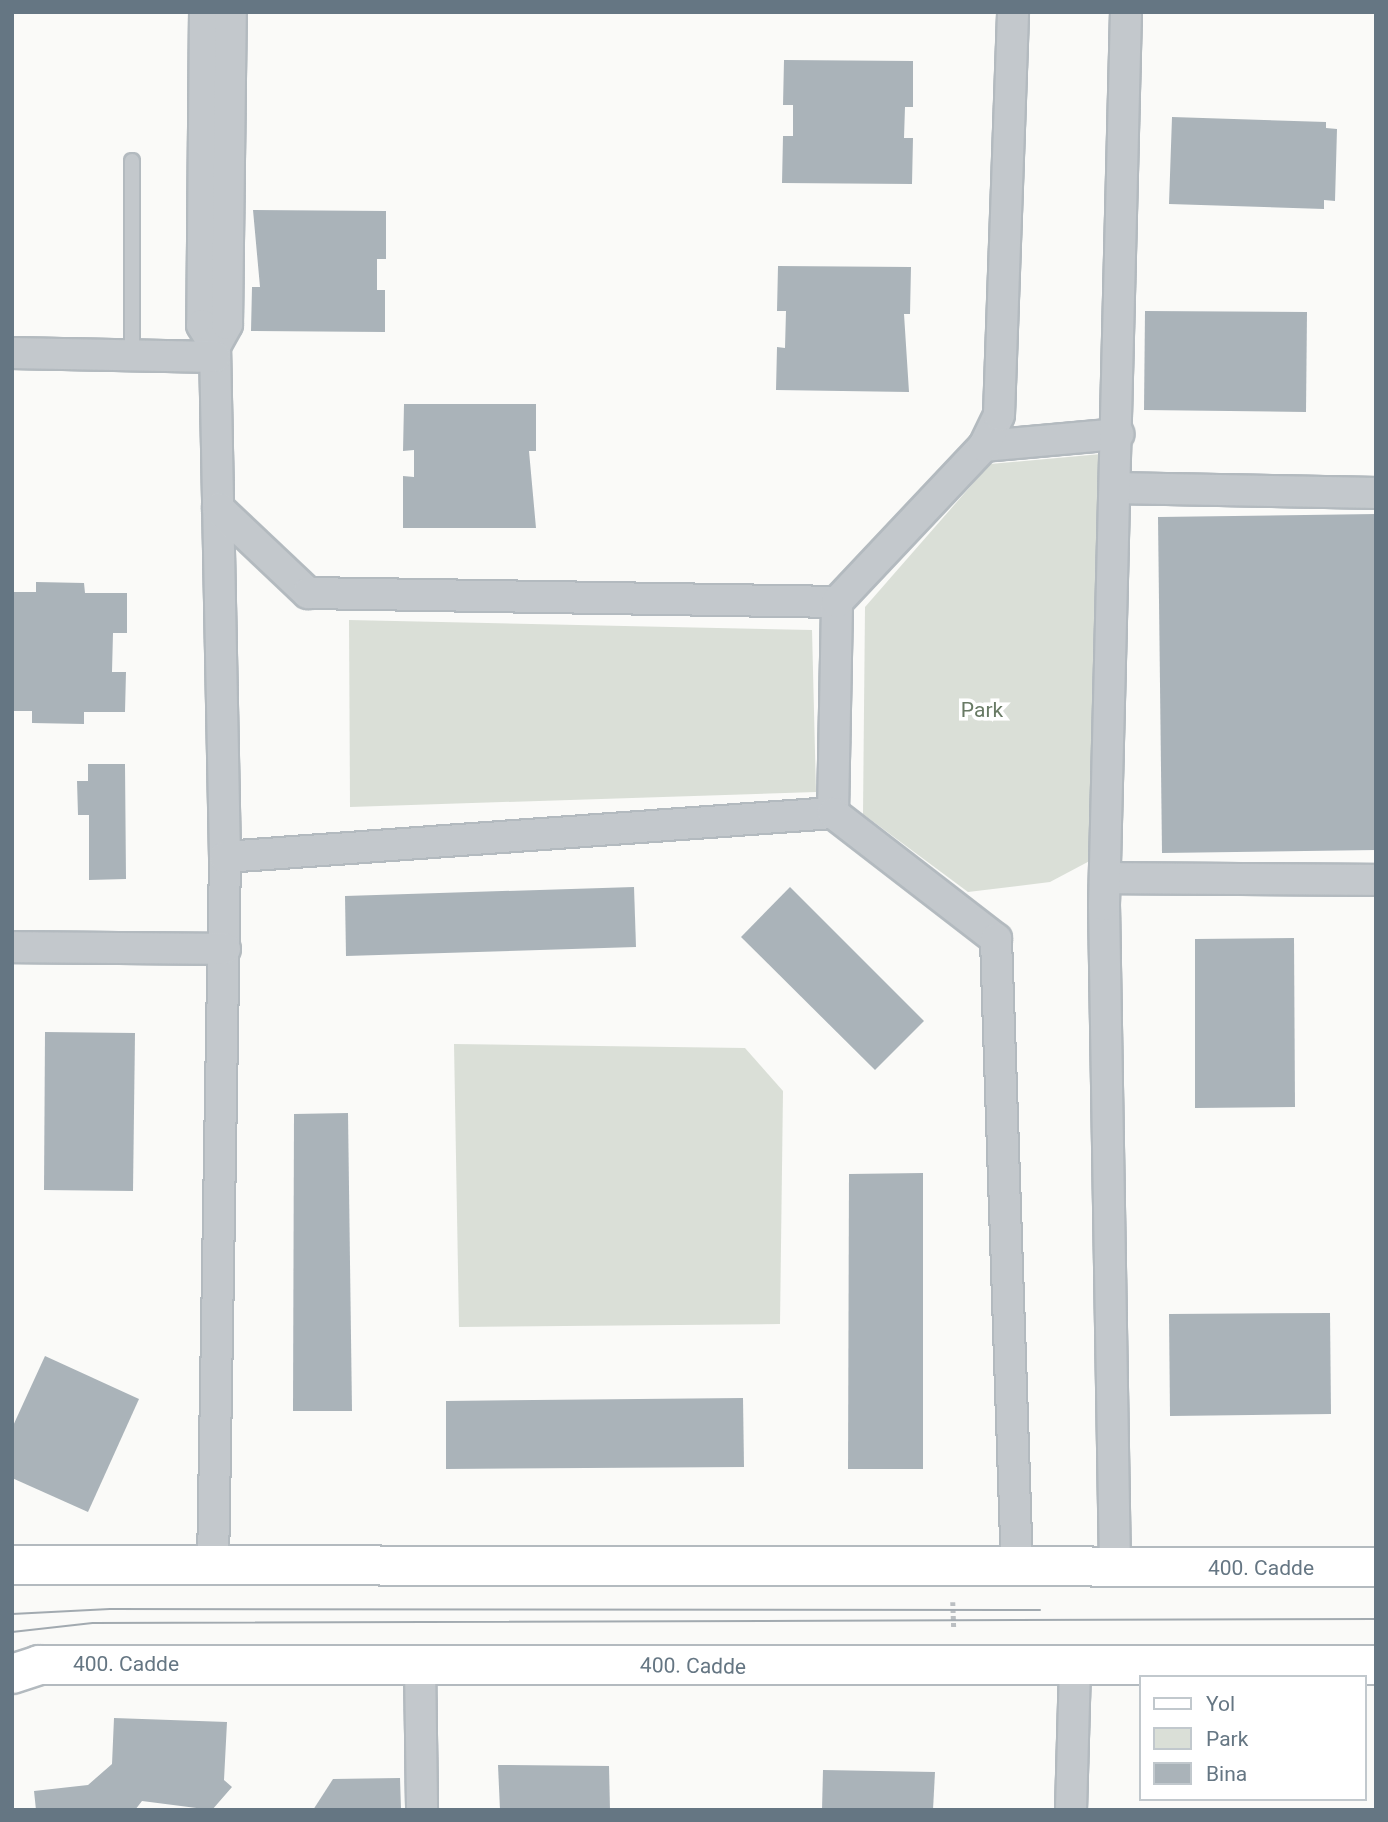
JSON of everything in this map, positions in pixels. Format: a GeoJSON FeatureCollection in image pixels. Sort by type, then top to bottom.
{"type":"FeatureCollection","features":[{"type":"Feature","properties":{"kind":"main road","name":"400. Cadde"},"geometry":{"type":"LineString","coordinates":[[12,1565],[951,1570],[1376,1567]]}},
{"type":"Feature","properties":{"kind":"main road","name":"400. Cadde"},"geometry":{"type":"LineString","coordinates":[[12,1674],[39,1665],[1376,1665]]}},
{"type":"Feature","properties":{"kind":"street"},"geometry":{"type":"LineString","coordinates":[[205,12],[202,325],[215,351]]}},
{"type":"Feature","properties":{"kind":"street"},"geometry":{"type":"LineString","coordinates":[[213,1565],[225,949],[215,351],[227,324],[231,12]]}},
{"type":"Feature","properties":{"kind":"street"},"geometry":{"type":"LineString","coordinates":[[833,813],[837,602],[984,446],[999,415],[1013,12]]}},
{"type":"Feature","properties":{"kind":"street"},"geometry":{"type":"LineString","coordinates":[[1115,1568],[1105,878],[1118,433],[1126,12]]}},
{"type":"Feature","properties":{"kind":"street"},"geometry":{"type":"LineString","coordinates":[[12,353],[132,355],[215,351]]}},
{"type":"Feature","properties":{"kind":"street"},"geometry":{"type":"LineString","coordinates":[[984,446],[1118,433]]}},
{"type":"Feature","properties":{"kind":"street"},"geometry":{"type":"LineString","coordinates":[[1115,488],[1376,493]]}},
{"type":"Feature","properties":{"kind":"street"},"geometry":{"type":"LineString","coordinates":[[218,509],[308,593],[837,602]]}},
{"type":"Feature","properties":{"kind":"street"},"geometry":{"type":"LineString","coordinates":[[225,857],[833,813],[996,939],[1017,1570]]}},
{"type":"Feature","properties":{"kind":"street"},"geometry":{"type":"LineString","coordinates":[[1105,878],[1376,880]]}},
{"type":"Feature","properties":{"kind":"street"},"geometry":{"type":"LineString","coordinates":[[12,947],[225,949]]}},
{"type":"Feature","properties":{"kind":"street"},"geometry":{"type":"LineString","coordinates":[[420,1663],[422,1810]]}},
{"type":"Feature","properties":{"kind":"street"},"geometry":{"type":"LineString","coordinates":[[1071,1810],[1075,1666]]}},
{"type":"Feature","properties":{"kind":"lane"},"geometry":{"type":"LineString","coordinates":[[132,161],[132,355]]}},
{"type":"Feature","properties":{"kind":"path"},"geometry":{"type":"LineString","coordinates":[[951,1570],[957,1667]]}},
{"type":"Feature","properties":{"kind":"green space","name":"Park"},"geometry":{"type":"Polygon","coordinates":[[[1101,454],[1099,856],[1050,882],[968,892],[863,814],[865,607],[990,464],[1101,454]]]}},
{"type":"Feature","properties":{"kind":"green space"},"geometry":{"type":"Polygon","coordinates":[[[349,620],[812,630],[816,792],[350,807],[349,620]]]}},
{"type":"Feature","properties":{"kind":"green space"},"geometry":{"type":"Polygon","coordinates":[[[454,1044],[745,1048],[783,1091],[780,1324],[459,1327],[454,1044]]]}},
{"type":"Feature","properties":{"kind":"building"},"geometry":{"type":"Polygon","coordinates":[[[784,60],[913,61],[913,107],[905,107],[904,138],[913,138],[912,184],[782,183],[783,136],[793,136],[793,105],[783,105],[784,60]]]}},
{"type":"Feature","properties":{"kind":"building"},"geometry":{"type":"Polygon","coordinates":[[[1172,117],[1326,122],[1326,128],[1337,129],[1335,201],[1324,200],[1324,209],[1169,204],[1172,117]]]}},
{"type":"Feature","properties":{"kind":"building"},"geometry":{"type":"Polygon","coordinates":[[[253,210],[386,211],[386,259],[377,259],[377,290],[385,290],[385,332],[251,331],[252,287],[260,287],[253,210]]]}},
{"type":"Feature","properties":{"kind":"building"},"geometry":{"type":"Polygon","coordinates":[[[778,266],[911,267],[910,314],[904,314],[909,392],[776,390],[777,347],[785,348],[786,311],[777,311],[778,266]]]}},
{"type":"Feature","properties":{"kind":"building"},"geometry":{"type":"Polygon","coordinates":[[[1145,311],[1307,312],[1306,412],[1144,410],[1145,311]]]}},
{"type":"Feature","properties":{"kind":"building"},"geometry":{"type":"Polygon","coordinates":[[[404,404],[536,404],[536,451],[529,451],[536,528],[403,528],[403,476],[414,477],[414,450],[403,451],[404,404]]]}},
{"type":"Feature","properties":{"kind":"building"},"geometry":{"type":"Polygon","coordinates":[[[1376,514],[1376,850],[1162,853],[1158,517],[1376,514]]]}},
{"type":"Feature","properties":{"kind":"building"},"geometry":{"type":"Polygon","coordinates":[[[36,582],[84,583],[85,593],[127,593],[127,633],[113,633],[112,672],[126,672],[125,712],[84,712],[84,724],[32,723],[32,711],[12,711],[12,592],[36,592],[36,582]]]}},
{"type":"Feature","properties":{"kind":"building"},"geometry":{"type":"Polygon","coordinates":[[[88,764],[125,764],[126,879],[89,880],[89,815],[78,815],[77,781],[88,781],[88,764]]]}},
{"type":"Feature","properties":{"kind":"building"},"geometry":{"type":"Polygon","coordinates":[[[634,887],[636,947],[346,956],[345,896],[634,887]]]}},
{"type":"Feature","properties":{"kind":"building"},"geometry":{"type":"Polygon","coordinates":[[[790,887],[924,1021],[875,1070],[741,937],[790,887]]]}},
{"type":"Feature","properties":{"kind":"building"},"geometry":{"type":"Polygon","coordinates":[[[1294,938],[1295,1107],[1195,1108],[1195,939],[1294,938]]]}},
{"type":"Feature","properties":{"kind":"building"},"geometry":{"type":"Polygon","coordinates":[[[45,1032],[135,1033],[133,1191],[44,1190],[45,1032]]]}},
{"type":"Feature","properties":{"kind":"building"},"geometry":{"type":"Polygon","coordinates":[[[348,1113],[352,1411],[293,1411],[294,1114],[348,1113]]]}},
{"type":"Feature","properties":{"kind":"building"},"geometry":{"type":"Polygon","coordinates":[[[923,1173],[923,1469],[848,1469],[849,1174],[923,1173]]]}},
{"type":"Feature","properties":{"kind":"building"},"geometry":{"type":"Polygon","coordinates":[[[1330,1313],[1331,1414],[1170,1416],[1169,1314],[1330,1313]]]}},
{"type":"Feature","properties":{"kind":"building"},"geometry":{"type":"Polygon","coordinates":[[[45,1356],[139,1399],[88,1512],[12,1478],[12,1428],[45,1356]]]}},
{"type":"Feature","properties":{"kind":"building"},"geometry":{"type":"Polygon","coordinates":[[[743,1398],[744,1467],[446,1469],[446,1401],[743,1398]]]}},
{"type":"Feature","properties":{"kind":"building"},"geometry":{"type":"Polygon","coordinates":[[[114,1718],[227,1722],[224,1780],[232,1787],[212,1810],[142,1801],[135,1810],[36,1810],[34,1791],[88,1785],[112,1764],[114,1718]]]}},
{"type":"Feature","properties":{"kind":"building"},"geometry":{"type":"Polygon","coordinates":[[[498,1765],[609,1766],[610,1810],[500,1810],[498,1765]]]}},
{"type":"Feature","properties":{"kind":"building"},"geometry":{"type":"Polygon","coordinates":[[[823,1770],[935,1772],[933,1810],[822,1810],[823,1770]]]}},
{"type":"Feature","properties":{"kind":"building"},"geometry":{"type":"Polygon","coordinates":[[[400,1778],[401,1810],[313,1810],[333,1779],[400,1778]]]}},
{"type":"Feature","properties":{"kind":"tram line"},"geometry":{"type":"LineString","coordinates":[[12,1614],[110,1609],[1040,1610]]}},
{"type":"Feature","properties":{"kind":"tram line"},"geometry":{"type":"LineString","coordinates":[[12,1632],[93,1623],[1376,1619]]}}]}
